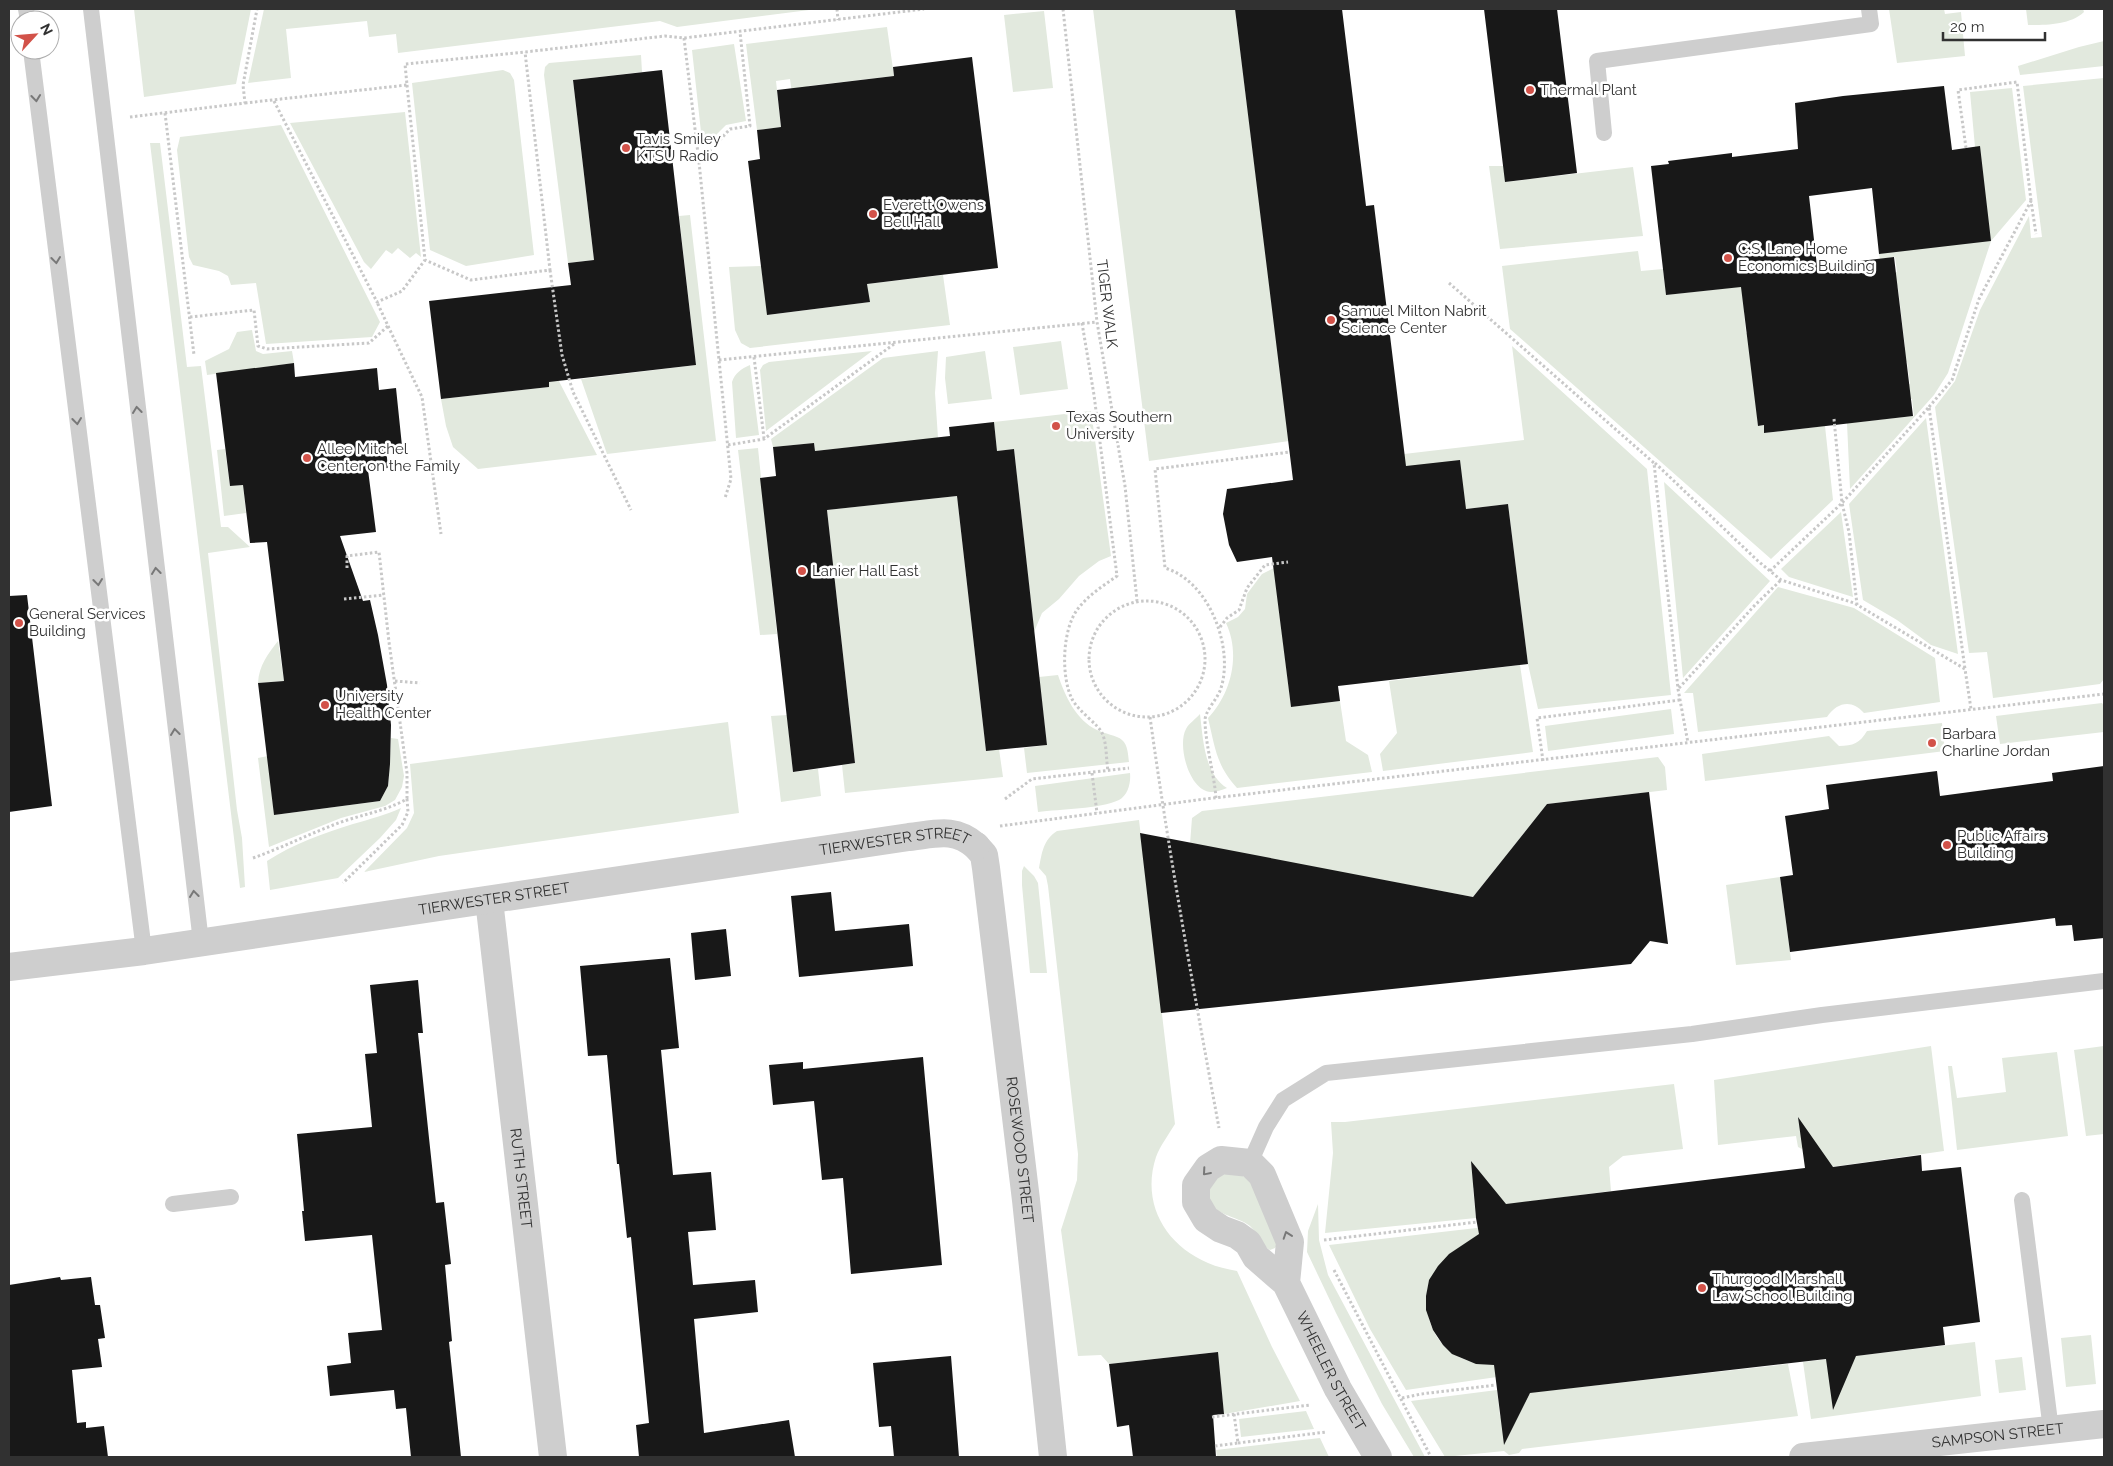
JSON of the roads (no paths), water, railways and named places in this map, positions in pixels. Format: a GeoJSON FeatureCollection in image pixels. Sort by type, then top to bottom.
{"type":"FeatureCollection","features":[{"type":"Feature","properties":{"kind":"street","name":"TIERWESTER STREET"},"geometry":{"type":"LineString","coordinates":[[9,967],[144,951],[951,832],[966,836],[976,846]]}},
{"type":"Feature","properties":{"kind":"street","name":"ROSEWOOD STREET"},"geometry":{"type":"LineString","coordinates":[[976,846],[984,855],[986,868],[1026,1200],[1053,1457]]}},
{"type":"Feature","properties":{"kind":"street","name":"RUTH STREET"},"geometry":{"type":"LineString","coordinates":[[489,900],[553,1457]]}},
{"type":"Feature","properties":{"kind":"street","name":"WHEELER STREET"},"geometry":{"type":"LineString","coordinates":[[1250,1163],[1221,1160],[1208,1168],[1196,1185],[1196,1202],[1206,1219],[1221,1229],[1237,1234],[1248,1243],[1256,1257],[1286,1283],[1345,1400],[1378,1457]]}},
{"type":"Feature","properties":{"kind":"street"},"geometry":{"type":"LineString","coordinates":[[1250,1163],[1262,1175],[1290,1242],[1286,1283]]}},
{"type":"Feature","properties":{"kind":"street","name":"SAMPSON STREET"},"geometry":{"type":"LineString","coordinates":[[1802,1457],[2104,1424]]}},
{"type":"Feature","properties":{"kind":"lane"},"geometry":{"type":"LineString","coordinates":[[91,9],[201,942]]}},
{"type":"Feature","properties":{"kind":"lane"},"geometry":{"type":"LineString","coordinates":[[1604,132],[1596,61],[1871,24],[1869,9]]}},
{"type":"Feature","properties":{"kind":"lane"},"geometry":{"type":"LineString","coordinates":[[32,60],[144,951]]}},
{"type":"Feature","properties":{"kind":"lane"},"geometry":{"type":"LineString","coordinates":[[1250,1163],[1266,1127],[1283,1100],[1326,1073],[1692,1034],[1822,1015],[2104,981]]}},
{"type":"Feature","properties":{"kind":"lane"},"geometry":{"type":"LineString","coordinates":[[173,1204],[231,1197]]}},
{"type":"Feature","properties":{"kind":"lane"},"geometry":{"type":"LineString","coordinates":[[2022,1200],[2051,1430]]}},
{"type":"Feature","properties":{"kind":"place","name":"Thermal Plant"},"geometry":{"type":"Point","coordinates":[1530,90]}},
{"type":"Feature","properties":{"kind":"place","name":"Tavis Smiley KTSU Radio"},"geometry":{"type":"Point","coordinates":[626,148]}},
{"type":"Feature","properties":{"kind":"place","name":"Everett Owens Bell Hall"},"geometry":{"type":"Point","coordinates":[873,214]}},
{"type":"Feature","properties":{"kind":"place","name":"C.S. Lane Home Economics Building"},"geometry":{"type":"Point","coordinates":[1728,258]}},
{"type":"Feature","properties":{"kind":"place","name":"Samuel Milton Nabrit Science Center"},"geometry":{"type":"Point","coordinates":[1331,320]}},
{"type":"Feature","properties":{"kind":"place","name":"Texas Southern University"},"geometry":{"type":"Point","coordinates":[1056,426]}},
{"type":"Feature","properties":{"kind":"place","name":"Allee Mitchel Center on the Family"},"geometry":{"type":"Point","coordinates":[307,458]}},
{"type":"Feature","properties":{"kind":"place","name":"Lanier Hall East"},"geometry":{"type":"Point","coordinates":[802,571]}},
{"type":"Feature","properties":{"kind":"place","name":"General Services Building"},"geometry":{"type":"Point","coordinates":[19,623]}},
{"type":"Feature","properties":{"kind":"place","name":"University Health Center"},"geometry":{"type":"Point","coordinates":[325,705]}},
{"type":"Feature","properties":{"kind":"place","name":"Barbara Charline Jordan"},"geometry":{"type":"Point","coordinates":[1932,743]}},
{"type":"Feature","properties":{"kind":"place","name":"Public Affairs Building"},"geometry":{"type":"Point","coordinates":[1947,845]}},
{"type":"Feature","properties":{"kind":"place","name":"Thurgood Marshall Law School Building"},"geometry":{"type":"Point","coordinates":[1702,1288]}}]}
